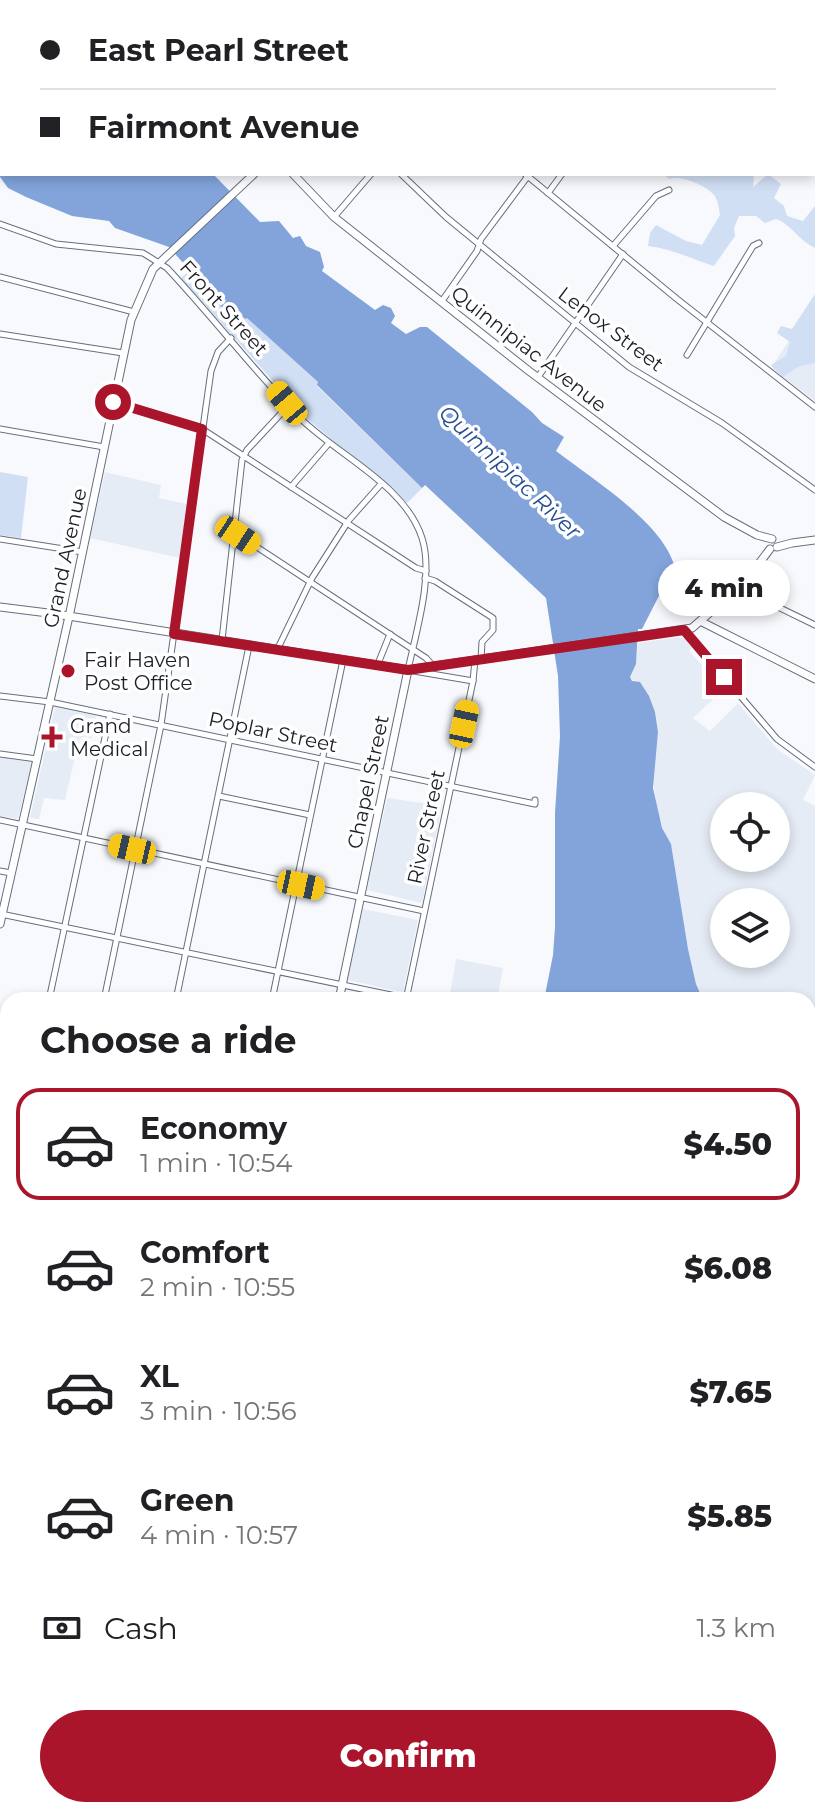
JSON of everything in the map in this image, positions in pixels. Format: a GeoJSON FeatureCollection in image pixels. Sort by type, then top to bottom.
{"type":"FeatureCollection","features":[{"type":"Feature","properties":{"kind":"main road","name":"Grand Avenue"},"geometry":{"type":"LineString","coordinates":[[0,924],[134,312],[149,276],[160,263],[252,176]]}},
{"type":"Feature","properties":{"kind":"main road","name":"Quinnipiac Avenue"},"geometry":{"type":"LineString","coordinates":[[295,176],[334,217],[538,377],[720,514],[773,544]]}},
{"type":"Feature","properties":{"kind":"main road"},"geometry":{"type":"LineString","coordinates":[[0,607],[408,670],[696,627],[739,588],[773,544],[815,540]]}},
{"type":"Feature","properties":{"kind":"main road"},"geometry":{"type":"LineString","coordinates":[[702,622],[815,679]]}},
{"type":"Feature","properties":{"kind":"main road","name":"Chapel Street"},"geometry":{"type":"LineString","coordinates":[[341,992],[408,670]]}},
{"type":"Feature","properties":{"kind":"street"},"geometry":{"type":"LineString","coordinates":[[334,217],[369,176]]}},
{"type":"Feature","properties":{"kind":"street","name":"Lenox Street"},"geometry":{"type":"LineString","coordinates":[[403,176],[479,245],[644,377],[722,423],[815,490]]}},
{"type":"Feature","properties":{"kind":"street"},"geometry":{"type":"LineString","coordinates":[[442,301],[526,176]]}},
{"type":"Feature","properties":{"kind":"street"},"geometry":{"type":"LineString","coordinates":[[528,176],[815,407]]}},
{"type":"Feature","properties":{"kind":"street"},"geometry":{"type":"LineString","coordinates":[[548,193],[561,176]]}},
{"type":"Feature","properties":{"kind":"street"},"geometry":{"type":"LineString","coordinates":[[613,246],[656,196],[669,190]]}},
{"type":"Feature","properties":{"kind":"street","name":"Front Street"},"geometry":{"type":"LineString","coordinates":[[0,224],[56,244],[140,252],[160,263],[289,405],[403,505],[423,542],[426,574]]}},
{"type":"Feature","properties":{"kind":"street"},"geometry":{"type":"LineString","coordinates":[[687,355],[753,246],[759,243]]}},
{"type":"Feature","properties":{"kind":"street"},"geometry":{"type":"LineString","coordinates":[[538,377],[623,254]]}},
{"type":"Feature","properties":{"kind":"street"},"geometry":{"type":"LineString","coordinates":[[0,277],[134,312]]}},
{"type":"Feature","properties":{"kind":"street"},"geometry":{"type":"LineString","coordinates":[[0,334],[123,353]]}},
{"type":"Feature","properties":{"kind":"street"},"geometry":{"type":"LineString","coordinates":[[106,992],[161,725],[212,366],[218,352],[231,338]]}},
{"type":"Feature","properties":{"kind":"street"},"geometry":{"type":"LineString","coordinates":[[113,402],[202,429],[426,574]]}},
{"type":"Feature","properties":{"kind":"street"},"geometry":{"type":"LineString","coordinates":[[222,641],[243,456],[289,405]]}},
{"type":"Feature","properties":{"kind":"street"},"geometry":{"type":"LineString","coordinates":[[0,429],[104,447]]}},
{"type":"Feature","properties":{"kind":"street"},"geometry":{"type":"LineString","coordinates":[[291,487],[329,443]]}},
{"type":"Feature","properties":{"kind":"street"},"geometry":{"type":"LineString","coordinates":[[277,650],[310,582],[347,523],[381,484]]}},
{"type":"Feature","properties":{"kind":"street"},"geometry":{"type":"LineString","coordinates":[[234,532],[390,634],[434,667]]}},
{"type":"Feature","properties":{"kind":"street"},"geometry":{"type":"LineString","coordinates":[[0,539],[83,552]]}},
{"type":"Feature","properties":{"kind":"street","name":"Chapel Street"},"geometry":{"type":"LineString","coordinates":[[408,670],[426,574]]}},
{"type":"Feature","properties":{"kind":"street","name":"River Street"},"geometry":{"type":"LineString","coordinates":[[407,992],[481,646],[493,630],[493,618],[426,574]]}},
{"type":"Feature","properties":{"kind":"street"},"geometry":{"type":"LineString","coordinates":[[739,588],[815,625]]}},
{"type":"Feature","properties":{"kind":"street"},"geometry":{"type":"LineString","coordinates":[[684,630],[777,739],[815,767]]}},
{"type":"Feature","properties":{"kind":"street"},"geometry":{"type":"LineString","coordinates":[[377,666],[390,634]]}},
{"type":"Feature","properties":{"kind":"street"},"geometry":{"type":"LineString","coordinates":[[178,992],[249,646]]}},
{"type":"Feature","properties":{"kind":"street"},"geometry":{"type":"LineString","coordinates":[[274,992],[343,660]]}},
{"type":"Feature","properties":{"kind":"street"},"geometry":{"type":"LineString","coordinates":[[408,670],[473,681]]}},
{"type":"Feature","properties":{"kind":"street","name":"Poplar Street"},"geometry":{"type":"LineString","coordinates":[[0,696],[110,714],[535,804],[535,800]]}},
{"type":"Feature","properties":{"kind":"street"},"geometry":{"type":"LineString","coordinates":[[51,992],[110,714]]}},
{"type":"Feature","properties":{"kind":"street"},"geometry":{"type":"LineString","coordinates":[[0,754],[37,759]]}},
{"type":"Feature","properties":{"kind":"street"},"geometry":{"type":"LineString","coordinates":[[219,796],[310,815]]}},
{"type":"Feature","properties":{"kind":"street"},"geometry":{"type":"LineString","coordinates":[[0,820],[424,911]]}},
{"type":"Feature","properties":{"kind":"street"},"geometry":{"type":"LineString","coordinates":[[0,871],[11,873]]}},
{"type":"Feature","properties":{"kind":"street"},"geometry":{"type":"LineString","coordinates":[[1,914],[374,992]]}},
{"type":"Feature","properties":{"kind":"shaded area"},"geometry":{"type":"Polygon","coordinates":[[[665,176],[753,176],[753,187],[766,176],[771,176],[781,184],[774,198],[784,206],[787,216],[803,221],[815,206],[815,248],[781,221],[776,219],[765,223],[756,216],[739,216],[734,228],[735,236],[714,266],[673,251],[648,246],[650,233],[656,225],[686,241],[702,245],[720,215],[716,199],[710,191],[680,178],[669,179],[665,176]]]}},
{"type":"Feature","properties":{"kind":"shaded area"},"geometry":{"type":"Polygon","coordinates":[[[189,271],[222,306],[227,303],[244,319],[247,317],[319,383],[317,386],[422,488],[407,503],[305,417],[181,278],[189,271]]]}},
{"type":"Feature","properties":{"kind":"shaded area"},"geometry":{"type":"Polygon","coordinates":[[[815,294],[815,363],[800,366],[783,377],[771,365],[786,356],[790,342],[777,333],[781,326],[792,329],[815,294]]]}},
{"type":"Feature","properties":{"kind":"shaded area"},"geometry":{"type":"Polygon","coordinates":[[[815,301],[815,401],[771,368],[815,301]]]}},
{"type":"Feature","properties":{"kind":"shaded area"},"geometry":{"type":"Polygon","coordinates":[[[0,472],[28,477],[21,538],[0,535],[0,472]]]}},
{"type":"Feature","properties":{"kind":"shaded area"},"geometry":{"type":"Polygon","coordinates":[[[105,472],[161,485],[159,498],[187,504],[180,558],[90,538],[105,472]]]}},
{"type":"Feature","properties":{"kind":"shaded area"},"geometry":{"type":"Polygon","coordinates":[[[684,638],[692,648],[689,651],[724,689],[693,718],[710,731],[738,703],[777,749],[815,775],[803,800],[815,806],[815,992],[700,992],[688,949],[671,844],[657,811],[653,779],[658,732],[655,712],[630,677],[636,663],[638,643],[684,638]]]}},
{"type":"Feature","properties":{"kind":"shaded area"},"geometry":{"type":"Polygon","coordinates":[[[55,707],[96,716],[91,739],[83,737],[79,740],[65,800],[44,798],[39,819],[30,818],[55,707]]]}},
{"type":"Feature","properties":{"kind":"shaded area"},"geometry":{"type":"Polygon","coordinates":[[[0,757],[32,762],[18,819],[0,816],[0,757]]]}},
{"type":"Feature","properties":{"kind":"shaded area"},"geometry":{"type":"Polygon","coordinates":[[[387,798],[442,806],[422,903],[367,890],[387,798]]]}},
{"type":"Feature","properties":{"kind":"shaded area"},"geometry":{"type":"Polygon","coordinates":[[[363,909],[418,920],[403,992],[347,980],[363,909]]]}},
{"type":"Feature","properties":{"kind":"shaded area"},"geometry":{"type":"Polygon","coordinates":[[[456,959],[503,968],[498,992],[450,992],[456,959]]]}},
{"type":"Feature","properties":{"kind":"water","name":"Quinnipiac River"},"geometry":{"type":"Polygon","coordinates":[[[215,176],[260,222],[279,221],[293,238],[300,236],[306,246],[320,252],[324,267],[322,271],[375,310],[383,305],[391,308],[395,316],[391,323],[406,334],[427,327],[542,423],[564,437],[556,451],[607,488],[657,535],[668,551],[675,568],[673,573],[684,577],[679,589],[665,584],[642,629],[638,629],[636,664],[630,677],[632,681],[640,682],[655,712],[658,732],[653,788],[662,828],[671,844],[688,949],[700,992],[546,992],[555,927],[555,813],[560,736],[558,676],[546,598],[425,485],[422,488],[317,385],[318,382],[247,318],[228,303],[222,307],[169,247],[115,228],[109,221],[72,216],[26,197],[8,188],[0,177],[215,176]]]}},
{"type":"Feature","properties":{"kind":"place","name":"Fair Haven Post Office"},"geometry":{"type":"Point","coordinates":[68,671]}},
{"type":"Feature","properties":{"kind":"place","name":"Grand Medical"},"geometry":{"type":"Point","coordinates":[52,737]}},
{"type":"Feature","properties":{"kind":"route"},"geometry":{"type":"LineString","coordinates":[[113,402],[202,429],[174,634],[408,670],[684,630],[724,677]]}}]}
